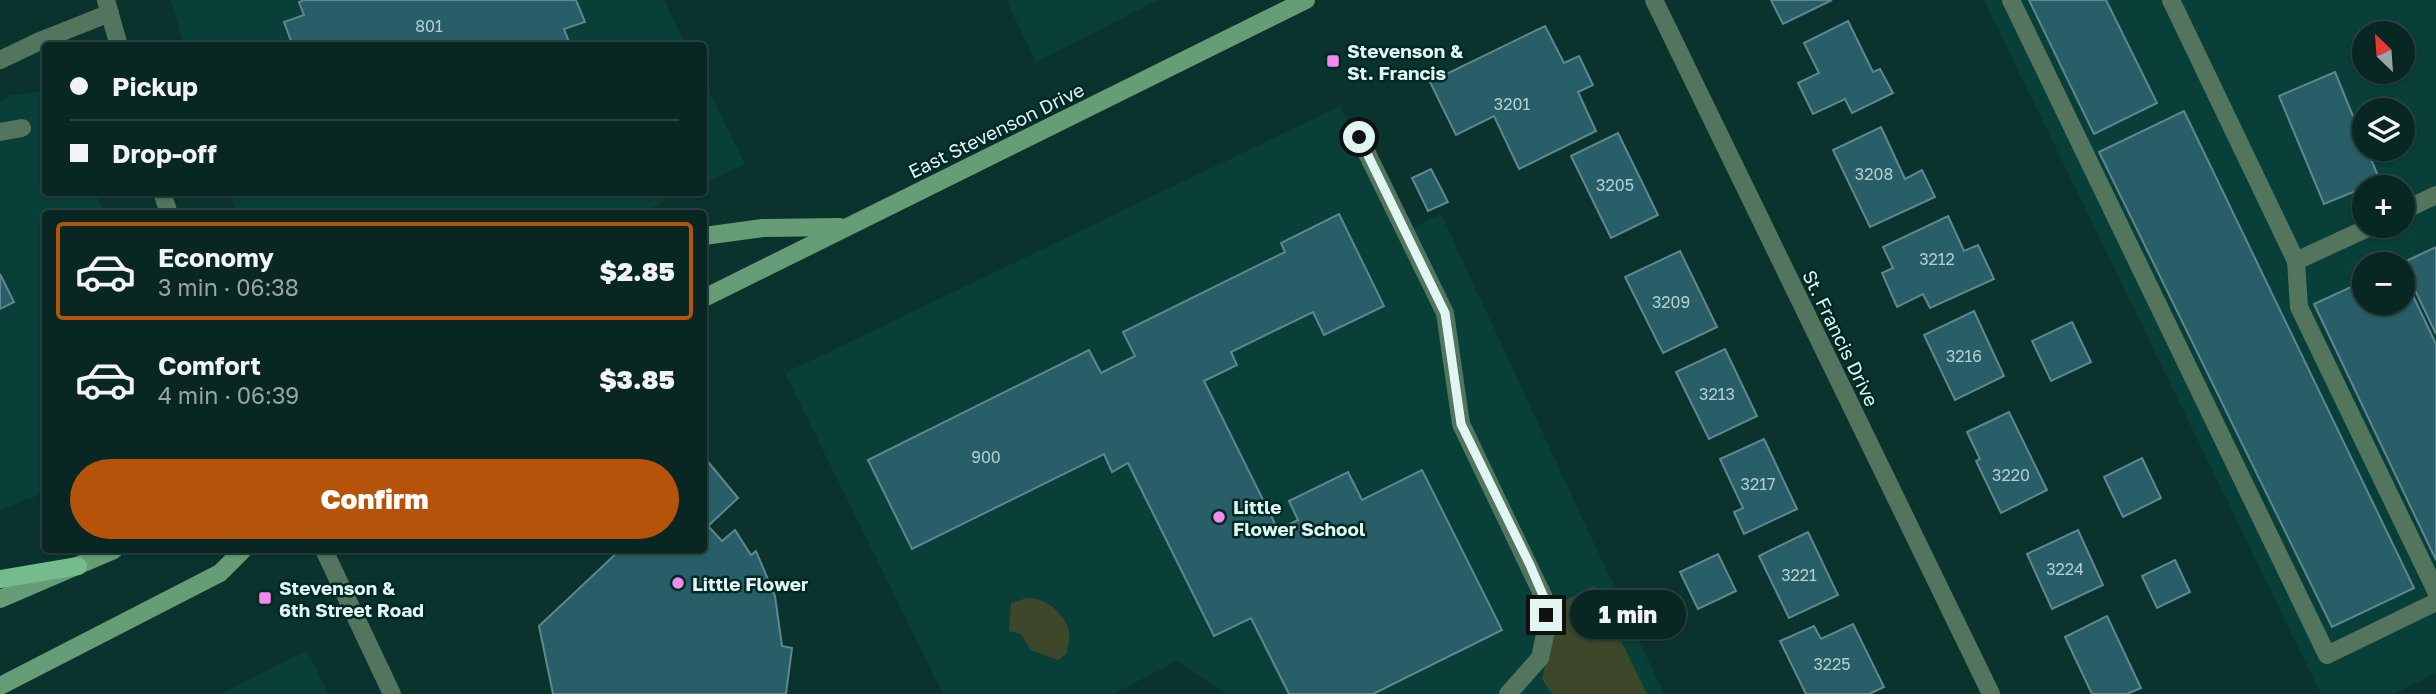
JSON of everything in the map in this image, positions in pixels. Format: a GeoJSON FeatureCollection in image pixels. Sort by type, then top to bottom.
{"type":"FeatureCollection","features":[{"type":"Feature","properties":{"kind":"main road","name":"East Stevenson Drive"},"geometry":{"type":"LineString","coordinates":[[707,297],[1306,0]]}},
{"type":"Feature","properties":{"kind":"main road"},"geometry":{"type":"LineString","coordinates":[[707,236],[763,228],[847,227]]}},
{"type":"Feature","properties":{"kind":"main road"},"geometry":{"type":"LineString","coordinates":[[0,599],[107,553]]}},
{"type":"Feature","properties":{"kind":"main road"},"geometry":{"type":"LineString","coordinates":[[0,686],[220,573],[240,553]]}},
{"type":"Feature","properties":{"kind":"main road"},"geometry":{"type":"LineString","coordinates":[[0,579],[78,566]]}},
{"type":"Feature","properties":{"kind":"street","name":"St. Francis Drive"},"geometry":{"type":"LineString","coordinates":[[1654,0],[1991,694]]}},
{"type":"Feature","properties":{"kind":"street"},"geometry":{"type":"LineString","coordinates":[[2011,0],[2327,655],[2436,603]]}},
{"type":"Feature","properties":{"kind":"street"},"geometry":{"type":"LineString","coordinates":[[2171,0],[2297,261],[2299,307],[2436,591]]}},
{"type":"Feature","properties":{"kind":"street"},"geometry":{"type":"LineString","coordinates":[[0,60],[108,7],[118,42]]}},
{"type":"Feature","properties":{"kind":"street"},"geometry":{"type":"LineString","coordinates":[[0,132],[22,128]]}},
{"type":"Feature","properties":{"kind":"street"},"geometry":{"type":"LineString","coordinates":[[1359,137],[1445,313],[1461,424],[1545,600],[1546,631],[1540,657],[1508,694]]}},
{"type":"Feature","properties":{"kind":"street"},"geometry":{"type":"LineString","coordinates":[[2415,205],[2436,195]]}},
{"type":"Feature","properties":{"kind":"street"},"geometry":{"type":"LineString","coordinates":[[2297,261],[2352,235]]}},
{"type":"Feature","properties":{"kind":"street"},"geometry":{"type":"LineString","coordinates":[[325,553],[392,694]]}},
{"type":"Feature","properties":{"kind":"shaded area"},"geometry":{"type":"Polygon","coordinates":[[[171,0],[664,0],[685,42],[183,42],[171,0]]]}},
{"type":"Feature","properties":{"kind":"shaded area"},"geometry":{"type":"Polygon","coordinates":[[[1006,0],[1158,0],[1036,62],[1006,0]]]}},
{"type":"Feature","properties":{"kind":"shaded area"},"geometry":{"type":"Polygon","coordinates":[[[1984,0],[2436,0],[2436,673],[2394,694],[2321,694],[1984,0]]]}},
{"type":"Feature","properties":{"kind":"shaded area"},"geometry":{"type":"Polygon","coordinates":[[[707,87],[745,164],[707,182],[707,87]]]}},
{"type":"Feature","properties":{"kind":"shaded area"},"geometry":{"type":"Polygon","coordinates":[[[42,91],[42,196],[97,196],[103,210],[42,210],[42,493],[0,510],[0,101],[11,95],[42,91]]]}},
{"type":"Feature","properties":{"kind":"shaded area","name":"Little Flower School"},"geometry":{"type":"Polygon","coordinates":[[[1340,106],[1404,232],[1441,214],[1664,694],[1227,694],[1177,661],[1113,694],[943,694],[785,373],[1340,106]]]}},
{"type":"Feature","properties":{"kind":"shaded area"},"geometry":{"type":"Polygon","coordinates":[[[231,196],[677,196],[647,210],[236,210],[231,196]]]}},
{"type":"Feature","properties":{"kind":"shaded area"},"geometry":{"type":"Polygon","coordinates":[[[307,650],[328,694],[221,694],[307,650]]]}},
{"type":"Feature","properties":{"kind":"green space"},"geometry":{"type":"Polygon","coordinates":[[[1594,586],[1647,694],[1552,694],[1542,679],[1560,603],[1594,586]]]}},
{"type":"Feature","properties":{"kind":"green space"},"geometry":{"type":"Polygon","coordinates":[[[1027,598],[1047,603],[1066,623],[1069,630],[1067,653],[1058,660],[1031,650],[1021,634],[1009,631],[1011,603],[1027,598]]]}},
{"type":"Feature","properties":{"kind":"building"},"geometry":{"type":"Polygon","coordinates":[[[576,0],[585,22],[564,29],[569,42],[292,42],[284,22],[304,15],[299,2],[576,0]]]}},
{"type":"Feature","properties":{"kind":"building"},"geometry":{"type":"Polygon","coordinates":[[[1771,0],[1832,0],[1783,24],[1771,0]]]}},
{"type":"Feature","properties":{"kind":"building"},"geometry":{"type":"Polygon","coordinates":[[[2029,0],[2106,0],[2157,103],[2094,134],[2029,0]]]}},
{"type":"Feature","properties":{"kind":"building"},"geometry":{"type":"Polygon","coordinates":[[[1848,21],[1873,72],[1880,69],[1893,93],[1852,113],[1845,99],[1813,114],[1798,83],[1819,73],[1804,43],[1848,21]]]}},
{"type":"Feature","properties":{"kind":"building"},"geometry":{"type":"Polygon","coordinates":[[[1545,26],[1564,63],[1579,56],[1593,85],[1578,92],[1596,131],[1519,169],[1494,116],[1456,135],[1430,82],[1545,26]]]}},
{"type":"Feature","properties":{"kind":"building"},"geometry":{"type":"Polygon","coordinates":[[[2335,72],[2352,114],[2352,161],[2372,161],[2378,175],[2352,175],[2352,192],[2324,204],[2279,96],[2335,72]]]}},
{"type":"Feature","properties":{"kind":"building"},"geometry":{"type":"Polygon","coordinates":[[[2184,111],[2414,588],[2332,627],[2099,152],[2184,111]]]}},
{"type":"Feature","properties":{"kind":"building"},"geometry":{"type":"Polygon","coordinates":[[[1881,127],[1905,179],[1922,170],[1935,197],[1870,227],[1833,150],[1881,127]]]}},
{"type":"Feature","properties":{"kind":"building"},"geometry":{"type":"Polygon","coordinates":[[[1618,133],[1658,215],[1611,238],[1571,156],[1618,133]]]}},
{"type":"Feature","properties":{"kind":"building"},"geometry":{"type":"Polygon","coordinates":[[[1431,169],[1448,202],[1428,211],[1412,178],[1431,169]]]}},
{"type":"Feature","properties":{"kind":"building"},"geometry":{"type":"Polygon","coordinates":[[[1339,214],[1384,306],[1324,335],[1313,312],[1231,352],[1237,365],[1204,381],[1278,530],[1298,520],[1289,501],[1348,472],[1362,500],[1422,470],[1502,630],[1373,694],[1289,694],[1251,618],[1214,636],[1128,463],[1112,472],[1104,454],[912,549],[868,460],[1089,350],[1101,373],[1135,356],[1123,332],[1285,252],[1281,243],[1339,214]]]}},
{"type":"Feature","properties":{"kind":"building"},"geometry":{"type":"Polygon","coordinates":[[[1948,216],[1964,251],[1978,245],[1994,279],[1930,308],[1923,294],[1897,307],[1882,273],[1893,268],[1883,247],[1948,216]]]}},
{"type":"Feature","properties":{"kind":"building"},"geometry":{"type":"Polygon","coordinates":[[[2436,247],[2436,334],[2415,290],[2415,257],[2436,247]]]}},
{"type":"Feature","properties":{"kind":"building"},"geometry":{"type":"Polygon","coordinates":[[[1680,251],[1717,327],[1663,353],[1625,277],[1680,251]]]}},
{"type":"Feature","properties":{"kind":"building"},"geometry":{"type":"Polygon","coordinates":[[[0,274],[14,302],[0,309],[0,274]]]}},
{"type":"Feature","properties":{"kind":"building"},"geometry":{"type":"Polygon","coordinates":[[[2352,287],[2352,315],[2415,315],[2415,300],[2436,344],[2436,560],[2314,304],[2352,287]]]}},
{"type":"Feature","properties":{"kind":"building"},"geometry":{"type":"Polygon","coordinates":[[[1974,311],[2004,376],[1955,400],[1924,335],[1974,311]]]}},
{"type":"Feature","properties":{"kind":"building"},"geometry":{"type":"Polygon","coordinates":[[[2072,322],[2091,362],[2051,381],[2032,341],[2072,322]]]}},
{"type":"Feature","properties":{"kind":"building"},"geometry":{"type":"Polygon","coordinates":[[[1725,349],[1757,416],[1709,439],[1676,372],[1725,349]]]}},
{"type":"Feature","properties":{"kind":"building"},"geometry":{"type":"Polygon","coordinates":[[[2009,412],[2047,490],[2001,513],[1976,461],[1980,459],[1967,432],[2009,412]]]}},
{"type":"Feature","properties":{"kind":"building"},"geometry":{"type":"Polygon","coordinates":[[[1764,439],[1797,509],[1744,534],[1734,512],[1743,508],[1720,459],[1764,439]]]}},
{"type":"Feature","properties":{"kind":"building"},"geometry":{"type":"Polygon","coordinates":[[[2142,458],[2161,498],[2123,517],[2104,477],[2142,458]]]}},
{"type":"Feature","properties":{"kind":"building","name":"Little Flower"},"geometry":{"type":"Polygon","coordinates":[[[707,461],[738,498],[708,526],[722,541],[735,530],[751,555],[756,551],[775,596],[782,646],[792,648],[786,694],[553,694],[539,626],[617,553],[707,553],[707,461]]]}},
{"type":"Feature","properties":{"kind":"building"},"geometry":{"type":"Polygon","coordinates":[[[2078,530],[2103,585],[2052,609],[2027,554],[2078,530]]]}},
{"type":"Feature","properties":{"kind":"building"},"geometry":{"type":"Polygon","coordinates":[[[1808,532],[1838,595],[1789,618],[1759,556],[1808,532]]]}},
{"type":"Feature","properties":{"kind":"building"},"geometry":{"type":"Polygon","coordinates":[[[1718,554],[1736,591],[1698,609],[1680,572],[1718,554]]]}},
{"type":"Feature","properties":{"kind":"building"},"geometry":{"type":"Polygon","coordinates":[[[2175,560],[2190,592],[2157,608],[2142,576],[2175,560]]]}},
{"type":"Feature","properties":{"kind":"building"},"geometry":{"type":"Polygon","coordinates":[[[2107,616],[2141,688],[2127,694],[2092,694],[2065,637],[2107,616]]]}},
{"type":"Feature","properties":{"kind":"building"},"geometry":{"type":"Polygon","coordinates":[[[1853,624],[1884,687],[1869,694],[1806,694],[1780,641],[1814,626],[1821,639],[1853,624]]]}},
{"type":"Feature","properties":{"kind":"place","name":"Stevenson & St. Francis"},"geometry":{"type":"Point","coordinates":[1333,61]}},
{"type":"Feature","properties":{"kind":"place","name":"Little Flower School"},"geometry":{"type":"Point","coordinates":[1219,517]}},
{"type":"Feature","properties":{"kind":"place","name":"Little Flower"},"geometry":{"type":"Point","coordinates":[678,583]}},
{"type":"Feature","properties":{"kind":"place","name":"Stevenson & 6th Street Road"},"geometry":{"type":"Point","coordinates":[265,598]}},
{"type":"Feature","properties":{"kind":"route"},"geometry":{"type":"LineString","coordinates":[[1359,137],[1445,313],[1461,424],[1530,565],[1545,600],[1546,615]]}}]}
